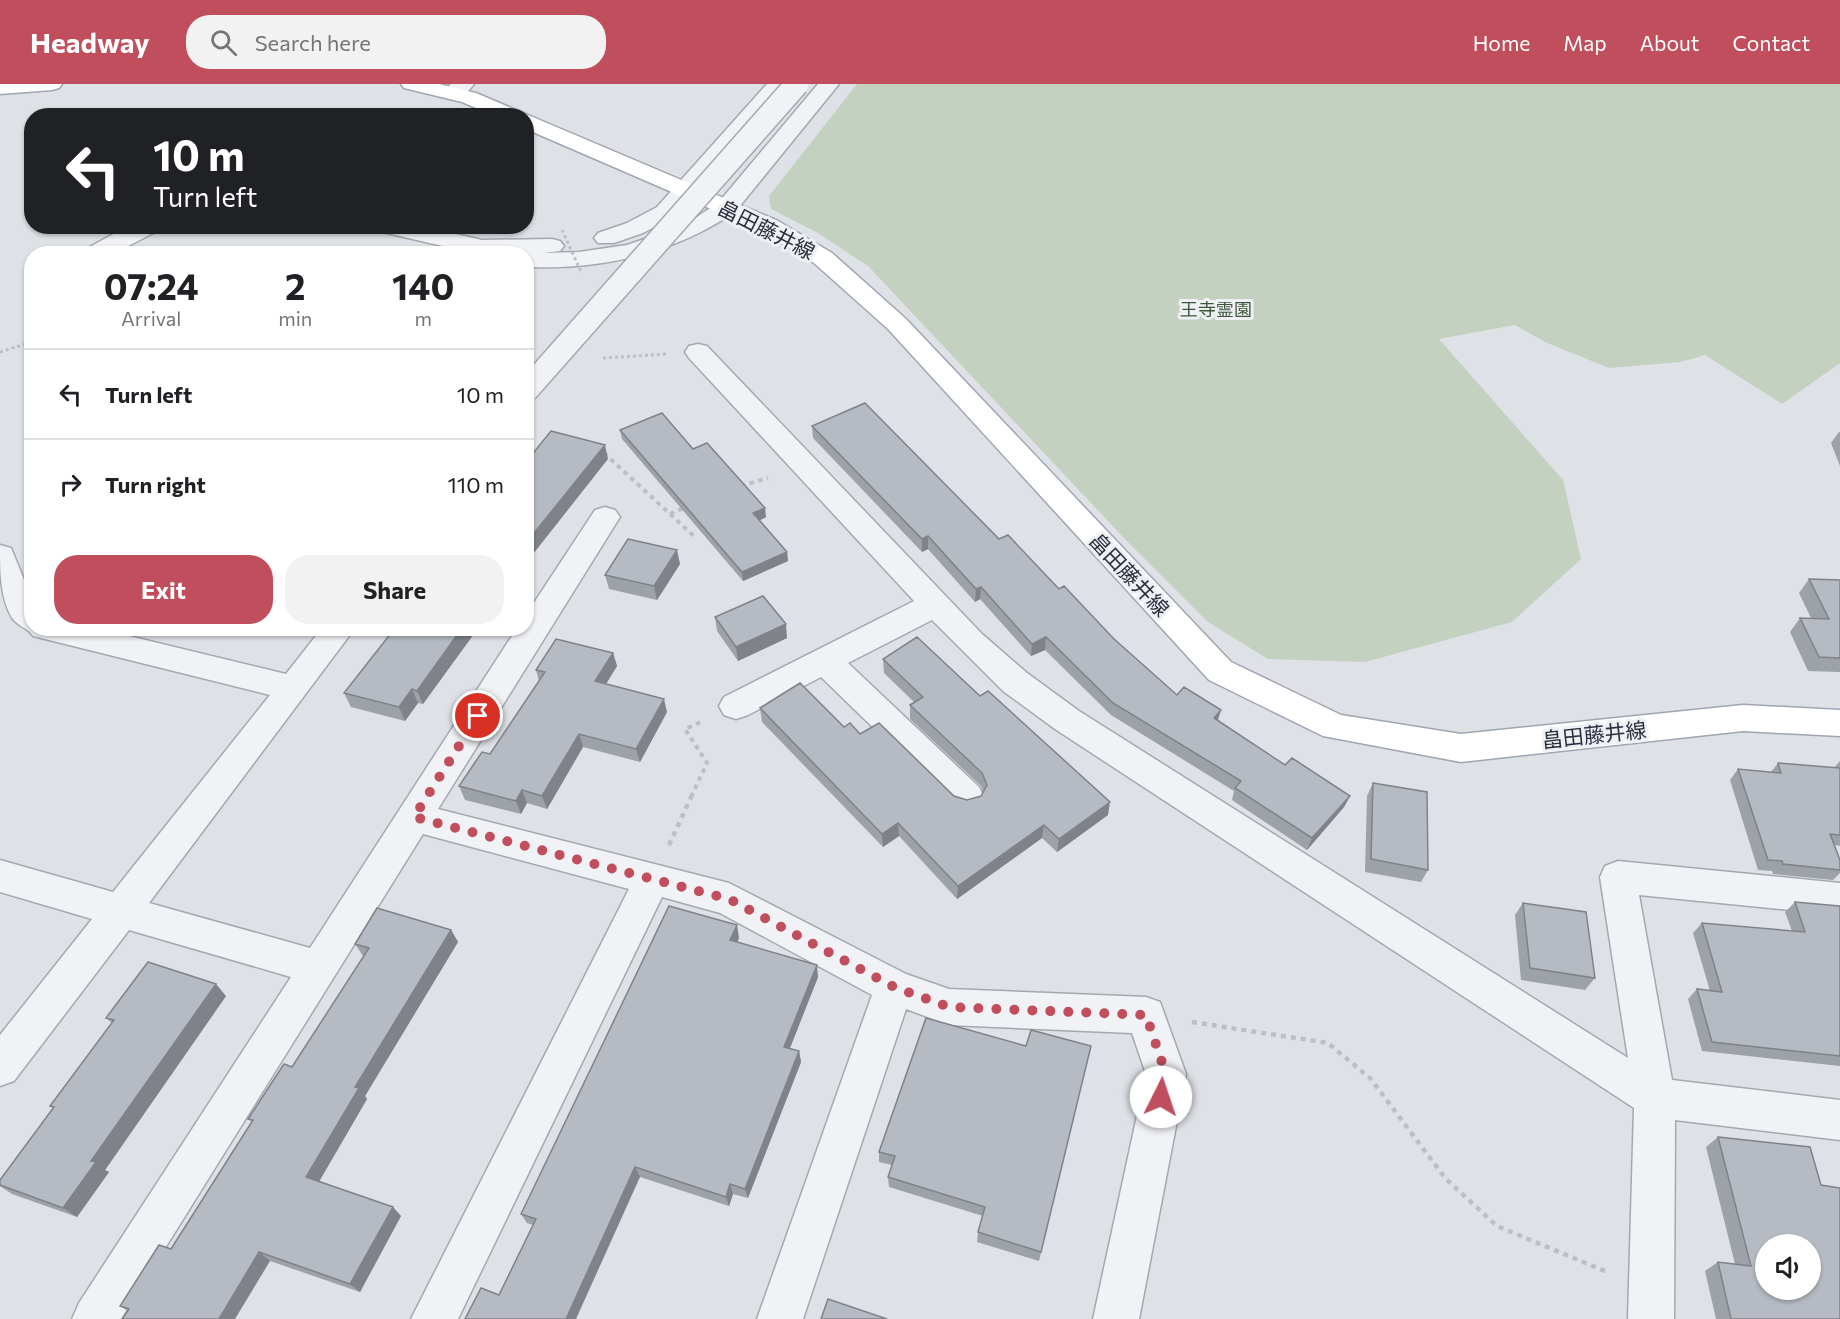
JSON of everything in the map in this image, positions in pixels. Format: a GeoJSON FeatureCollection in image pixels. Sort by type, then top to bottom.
{"type":"FeatureCollection","features":[{"type":"Feature","properties":{"kind":"main road"},"geometry":{"type":"LineString","coordinates":[[0,88],[50,84]]}},
{"type":"Feature","properties":{"kind":"main road"},"geometry":{"type":"LineString","coordinates":[[411,84],[459,88],[498,108]]}},
{"type":"Feature","properties":{"kind":"main road","name":"畠田藤井線"},"geometry":{"type":"LineString","coordinates":[[534,125],[727,207],[806,246],[897,324],[1220,671],[1335,728],[1461,748],[1743,718],[1840,723]]}},
{"type":"Feature","properties":{"kind":"street"},"geometry":{"type":"LineString","coordinates":[[534,247],[603,239],[635,228],[664,212],[778,84]]}},
{"type":"Feature","properties":{"kind":"street"},"geometry":{"type":"LineString","coordinates":[[534,382],[797,84]]}},
{"type":"Feature","properties":{"kind":"street"},"geometry":{"type":"LineString","coordinates":[[534,261],[554,262],[605,258],[683,233],[708,221],[727,207],[829,84]]}},
{"type":"Feature","properties":{"kind":"street"},"geometry":{"type":"LineString","coordinates":[[108,246],[130,234]]}},
{"type":"Feature","properties":{"kind":"street"},"geometry":{"type":"LineString","coordinates":[[421,234],[474,246]]}},
{"type":"Feature","properties":{"kind":"street"},"geometry":{"type":"LineString","coordinates":[[698,352],[971,642],[1016,682],[1068,720],[1655,1098],[1840,1120]]}},
{"type":"Feature","properties":{"kind":"street"},"geometry":{"type":"LineString","coordinates":[[534,629],[605,517]]}},
{"type":"Feature","properties":{"kind":"street"},"geometry":{"type":"LineString","coordinates":[[0,556],[10,585],[24,605]]}},
{"type":"Feature","properties":{"kind":"street"},"geometry":{"type":"LineString","coordinates":[[736,706],[936,604]]}},
{"type":"Feature","properties":{"kind":"street"},"geometry":{"type":"LineString","coordinates":[[100,636],[294,688]]}},
{"type":"Feature","properties":{"kind":"street"},"geometry":{"type":"LineString","coordinates":[[0,1067],[334,636]]}},
{"type":"Feature","properties":{"kind":"street"},"geometry":{"type":"LineString","coordinates":[[95,1319],[529,636]]}},
{"type":"Feature","properties":{"kind":"street"},"geometry":{"type":"LineString","coordinates":[[825,660],[967,796]]}},
{"type":"Feature","properties":{"kind":"street"},"geometry":{"type":"LineString","coordinates":[[414,817],[729,899],[894,987],[949,1007],[1146,1015],[1166,1074],[1116,1319]]}},
{"type":"Feature","properties":{"kind":"street"},"geometry":{"type":"LineString","coordinates":[[0,876],[318,968]]}},
{"type":"Feature","properties":{"kind":"street"},"geometry":{"type":"LineString","coordinates":[[1652,1304],[1655,1098],[1618,877],[1840,899]]}},
{"type":"Feature","properties":{"kind":"street"},"geometry":{"type":"LineString","coordinates":[[434,1319],[653,878]]}},
{"type":"Feature","properties":{"kind":"street"},"geometry":{"type":"LineString","coordinates":[[780,1319],[894,987]]}},
{"type":"Feature","properties":{"kind":"path"},"geometry":{"type":"LineString","coordinates":[[562,230],[586,283]]}},
{"type":"Feature","properties":{"kind":"path"},"geometry":{"type":"LineString","coordinates":[[0,352],[24,344]]}},
{"type":"Feature","properties":{"kind":"path"},"geometry":{"type":"LineString","coordinates":[[594,359],[698,352]]}},
{"type":"Feature","properties":{"kind":"path"},"geometry":{"type":"LineString","coordinates":[[599,448],[696,538]]}},
{"type":"Feature","properties":{"kind":"path"},"geometry":{"type":"LineString","coordinates":[[670,514],[690,506]]}},
{"type":"Feature","properties":{"kind":"path"},"geometry":{"type":"LineString","coordinates":[[653,878],[707,764]]}},
{"type":"Feature","properties":{"kind":"path"},"geometry":{"type":"LineString","coordinates":[[1146,1015],[1328,1042],[1371,1079],[1445,1178],[1497,1226],[1551,1251],[1652,1304]]}},
{"type":"Feature","properties":{"kind":"green space","name":"王寺霊園"},"geometry":{"type":"Polygon","coordinates":[[[857,84],[1840,84],[1840,363],[1782,404],[1705,355],[1680,362],[1609,368],[1545,342],[1515,325],[1439,339],[1563,480],[1581,559],[1512,622],[1365,662],[1268,659],[1208,622],[1122,536],[868,266],[818,233],[771,209],[769,196],[857,84]]]}},
{"type":"Feature","properties":{"kind":"building"},"geometry":{"type":"Polygon","coordinates":[[[865,403],[999,539],[1008,535],[1059,589],[1064,586],[1114,639],[1177,695],[1184,687],[1221,710],[1214,718],[1285,765],[1292,758],[1350,796],[1312,838],[1235,788],[1241,781],[1113,703],[1046,637],[1032,644],[981,587],[976,589],[928,536],[922,539],[812,426],[865,403]]]}},
{"type":"Feature","properties":{"kind":"building"},"geometry":{"type":"Polygon","coordinates":[[[662,413],[693,449],[707,443],[765,508],[753,513],[787,552],[742,572],[620,430],[662,413]]]}},
{"type":"Feature","properties":{"kind":"building"},"geometry":{"type":"Polygon","coordinates":[[[551,431],[605,445],[534,533],[534,452],[551,431]]]}},
{"type":"Feature","properties":{"kind":"building"},"geometry":{"type":"Polygon","coordinates":[[[628,539],[677,550],[654,586],[605,575],[628,539]]]}},
{"type":"Feature","properties":{"kind":"building"},"geometry":{"type":"Polygon","coordinates":[[[1809,579],[1840,580],[1840,658],[1819,657],[1800,618],[1829,619],[1809,579]]]}},
{"type":"Feature","properties":{"kind":"building"},"geometry":{"type":"Polygon","coordinates":[[[763,596],[786,624],[736,647],[715,617],[763,596]]]}},
{"type":"Feature","properties":{"kind":"building"},"geometry":{"type":"Polygon","coordinates":[[[389,636],[456,636],[417,691],[412,689],[399,707],[344,693],[389,636]]]}},
{"type":"Feature","properties":{"kind":"building"},"geometry":{"type":"Polygon","coordinates":[[[917,637],[980,696],[988,691],[1110,802],[1059,839],[1044,825],[958,886],[898,823],[882,834],[760,708],[800,683],[844,727],[850,723],[860,734],[879,723],[954,796],[967,800],[981,796],[987,785],[982,773],[910,705],[923,697],[883,659],[917,637]]]}},
{"type":"Feature","properties":{"kind":"building"},"geometry":{"type":"Polygon","coordinates":[[[556,639],[613,653],[595,681],[664,699],[636,749],[579,734],[542,796],[522,790],[516,801],[459,786],[482,752],[490,754],[545,672],[536,670],[556,639]]]}},
{"type":"Feature","properties":{"kind":"building"},"geometry":{"type":"Polygon","coordinates":[[[1778,763],[1840,768],[1840,835],[1830,834],[1840,860],[1840,870],[1783,864],[1782,861],[1768,860],[1738,769],[1781,773],[1778,763]]]}},
{"type":"Feature","properties":{"kind":"building"},"geometry":{"type":"Polygon","coordinates":[[[1373,783],[1427,792],[1428,870],[1371,859],[1373,783]]]}},
{"type":"Feature","properties":{"kind":"building"},"geometry":{"type":"Polygon","coordinates":[[[1795,902],[1840,906],[1840,1056],[1712,1042],[1697,989],[1722,992],[1702,923],[1805,932],[1795,902]]]}},
{"type":"Feature","properties":{"kind":"building"},"geometry":{"type":"Polygon","coordinates":[[[1523,903],[1586,912],[1595,978],[1530,968],[1523,903]]]}},
{"type":"Feature","properties":{"kind":"building"},"geometry":{"type":"Polygon","coordinates":[[[669,906],[737,925],[730,940],[817,965],[784,1047],[799,1051],[745,1189],[730,1184],[726,1197],[635,1167],[566,1319],[465,1319],[481,1288],[499,1295],[536,1219],[521,1214],[669,906]]]}},
{"type":"Feature","properties":{"kind":"building"},"geometry":{"type":"Polygon","coordinates":[[[377,908],[451,930],[355,1087],[359,1088],[306,1177],[393,1207],[350,1284],[259,1252],[219,1319],[122,1319],[129,1309],[120,1306],[159,1245],[171,1249],[253,1120],[248,1119],[284,1064],[292,1067],[369,948],[355,944],[377,908]]]}},
{"type":"Feature","properties":{"kind":"building"},"geometry":{"type":"Polygon","coordinates":[[[148,962],[216,984],[91,1161],[96,1162],[63,1208],[0,1185],[0,1180],[54,1107],[50,1106],[114,1020],[106,1018],[148,962]]]}},
{"type":"Feature","properties":{"kind":"building"},"geometry":{"type":"Polygon","coordinates":[[[926,1018],[1026,1046],[1031,1030],[1091,1046],[1041,1252],[978,1232],[985,1207],[888,1177],[895,1156],[879,1152],[926,1018]]]}},
{"type":"Feature","properties":{"kind":"building"},"geometry":{"type":"Polygon","coordinates":[[[1718,1137],[1810,1147],[1821,1185],[1840,1188],[1840,1319],[1731,1319],[1718,1262],[1751,1266],[1718,1137]]]}},
{"type":"Feature","properties":{"kind":"building"},"geometry":{"type":"Polygon","coordinates":[[[828,1299],[887,1319],[821,1319],[828,1299]]]}},
{"type":"Feature","properties":{"kind":"route"},"geometry":{"type":"LineString","coordinates":[[478,716],[414,817],[729,899],[894,987],[949,1007],[1146,1015],[1166,1074],[1161,1097]]}}]}
